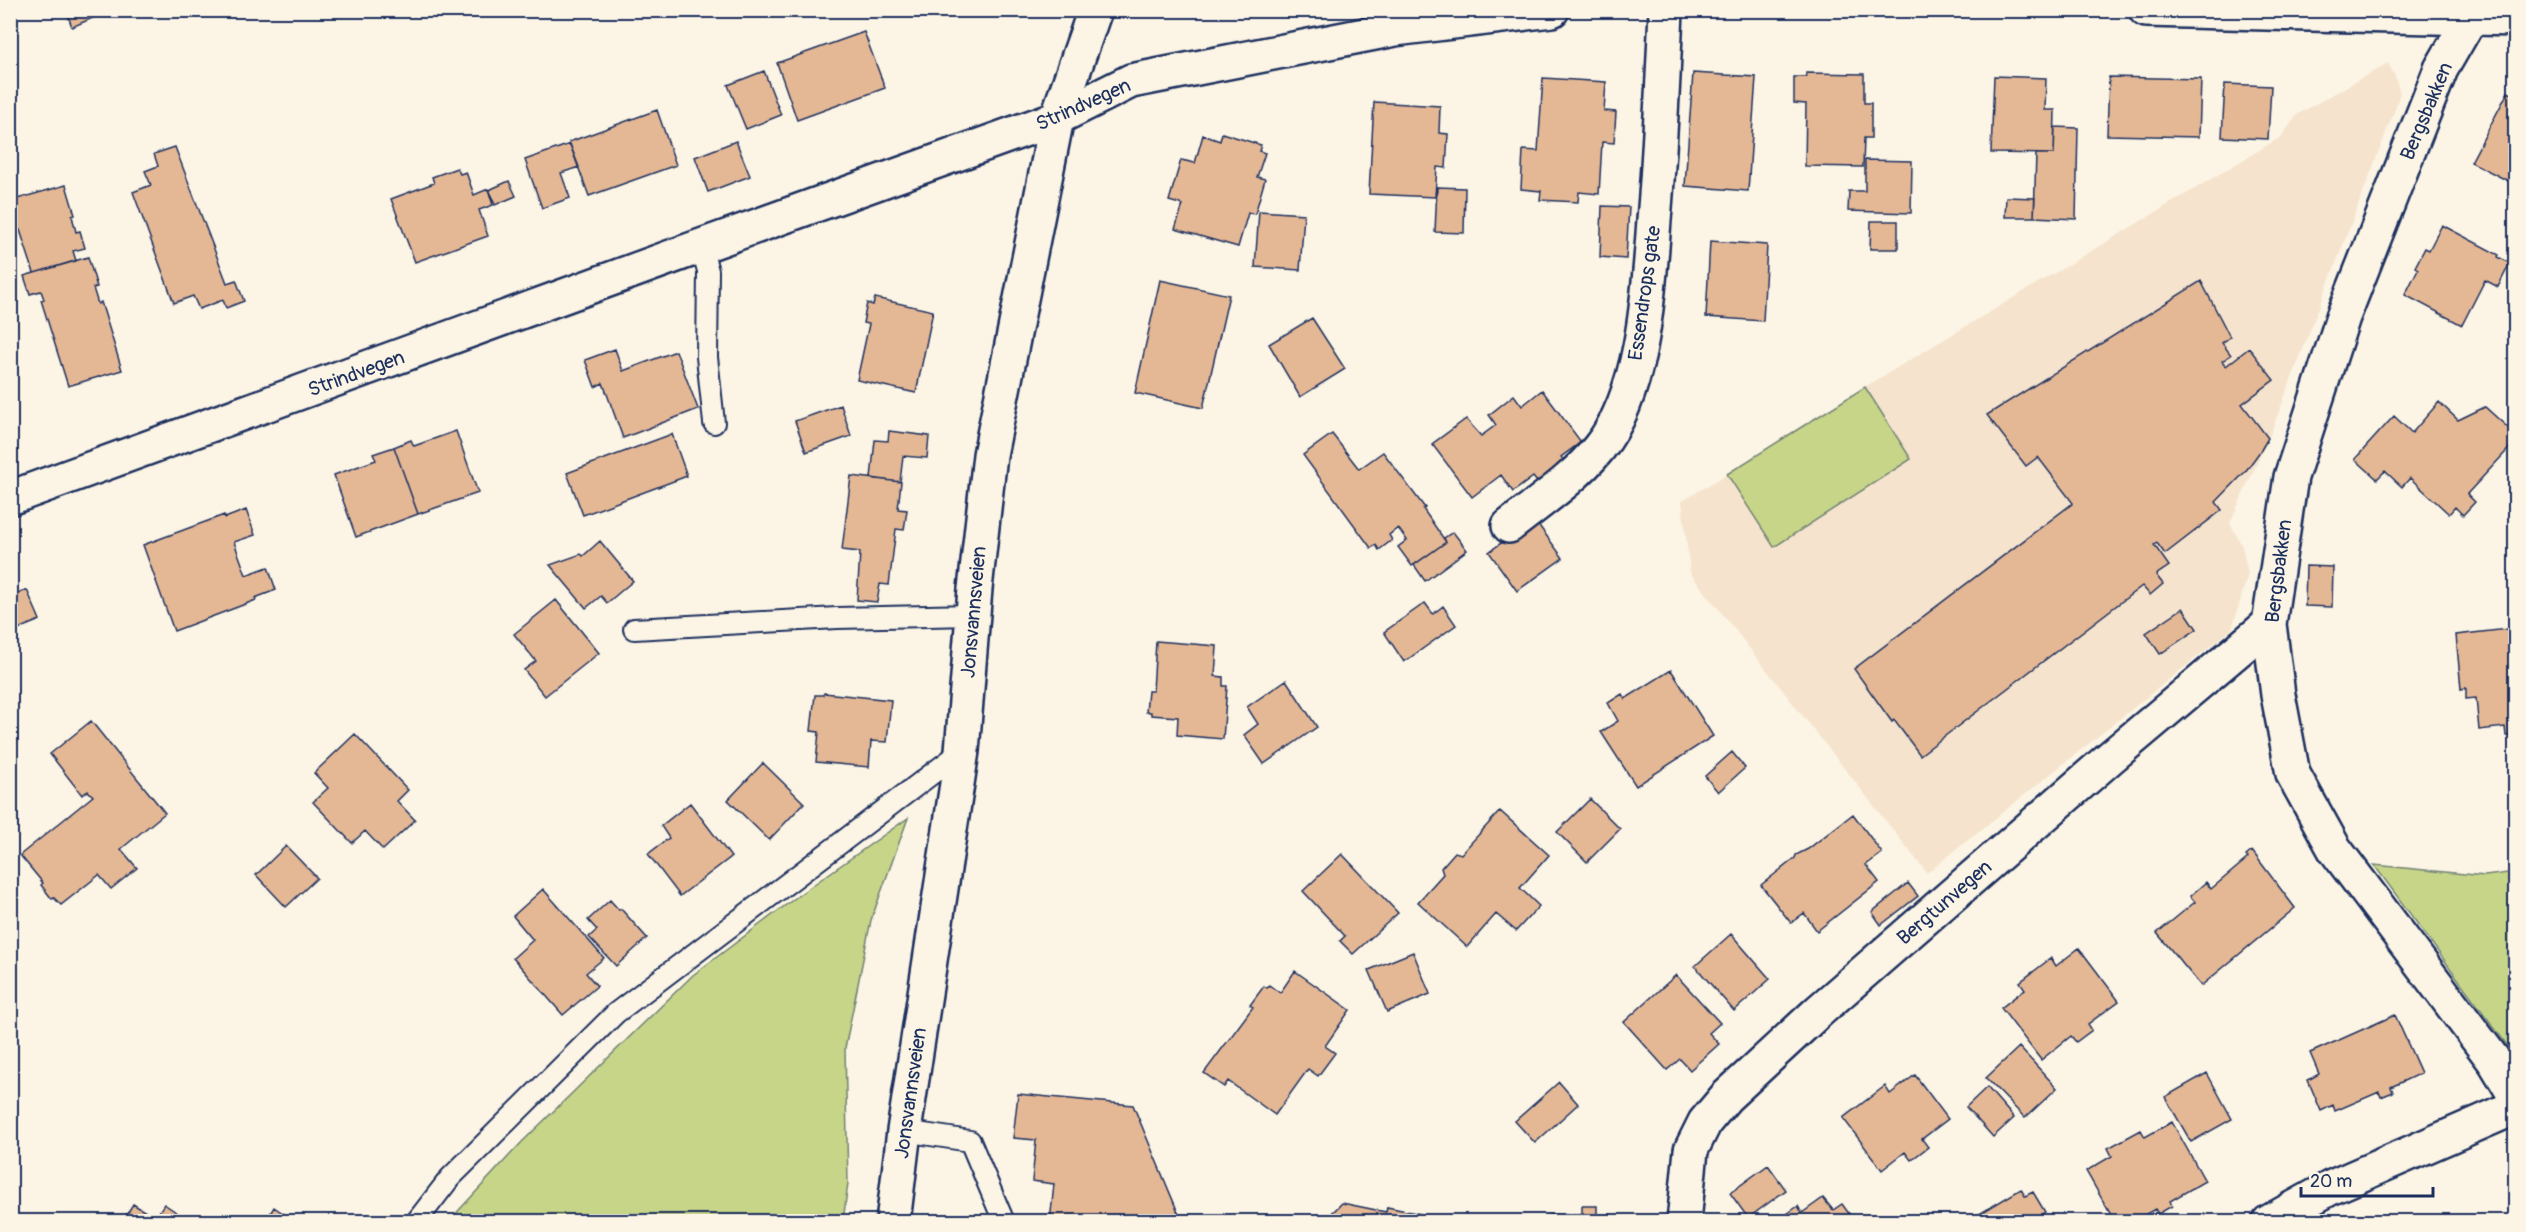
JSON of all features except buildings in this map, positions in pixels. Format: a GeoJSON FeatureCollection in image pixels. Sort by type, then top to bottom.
{"type":"FeatureCollection","features":[{"type":"Feature","properties":{"kind":"street","name":"Jonsvannsveien"},"geometry":{"type":"LineString","coordinates":[[893,1221],[904,1131],[962,751],[973,615],[990,455],[1057,118],[1095,10]]}},
{"type":"Feature","properties":{"kind":"street","name":"Strindvegen"},"geometry":{"type":"LineString","coordinates":[[10,498],[308,391],[701,245],[1057,118],[1131,81],[1395,29],[1552,10]]}},
{"type":"Feature","properties":{"kind":"street","name":"Essendrops gate"},"geometry":{"type":"LineString","coordinates":[[1509,526],[1566,481],[1599,448],[1623,406],[1640,349],[1648,290],[1662,131],[1666,10]]}},
{"type":"Feature","properties":{"kind":"street"},"geometry":{"type":"LineString","coordinates":[[2146,10],[2474,14],[2516,18]]}},
{"type":"Feature","properties":{"kind":"street","name":"Bergsbakken"},"geometry":{"type":"LineString","coordinates":[[2474,14],[2441,69],[2339,328],[2291,477],[2269,624],[2278,695],[2293,774],[2334,848],[2495,1062],[2516,1097]]}},
{"type":"Feature","properties":{"kind":"street","name":"Bergtunvegen"},"geometry":{"type":"LineString","coordinates":[[1684,1221],[1691,1150],[1705,1122],[1726,1097],[1845,988],[2111,757],[2269,624]]}},
{"type":"Feature","properties":{"kind":"street"},"geometry":{"type":"LineString","coordinates":[[2269,1221],[2330,1188],[2516,1107]]}},
{"type":"Feature","properties":{"kind":"lane"},"geometry":{"type":"LineString","coordinates":[[701,245],[708,271],[707,357],[714,423]]}},
{"type":"Feature","properties":{"kind":"lane"},"geometry":{"type":"LineString","coordinates":[[634,628],[837,618],[973,615]]}},
{"type":"Feature","properties":{"kind":"lane"},"geometry":{"type":"LineString","coordinates":[[416,1221],[450,1178],[615,1013],[962,751]]}},
{"type":"Feature","properties":{"kind":"lane"},"geometry":{"type":"LineString","coordinates":[[904,1131],[970,1141],[1004,1221]]}},
{"type":"Feature","properties":{"kind":"shaded area"},"geometry":{"type":"Polygon","coordinates":[[[2388,63],[2400,93],[2394,112],[2272,430],[2230,523],[2242,546],[2248,574],[2232,629],[1927,873],[1690,573],[1682,501],[1865,387],[2281,137],[2298,114],[2388,63]]]}},
{"type":"Feature","properties":{"kind":"green space"},"geometry":{"type":"Polygon","coordinates":[[[1865,387],[1911,459],[1774,547],[1727,474],[1865,387]]]}},
{"type":"Feature","properties":{"kind":"green space"},"geometry":{"type":"Polygon","coordinates":[[[908,818],[871,920],[845,1048],[848,1183],[843,1221],[449,1221],[522,1142],[693,975],[803,892],[908,818]]]}},
{"type":"Feature","properties":{"kind":"green space"},"geometry":{"type":"Polygon","coordinates":[[[2374,865],[2485,876],[2515,872],[2515,1056],[2374,865]]]}}]}
